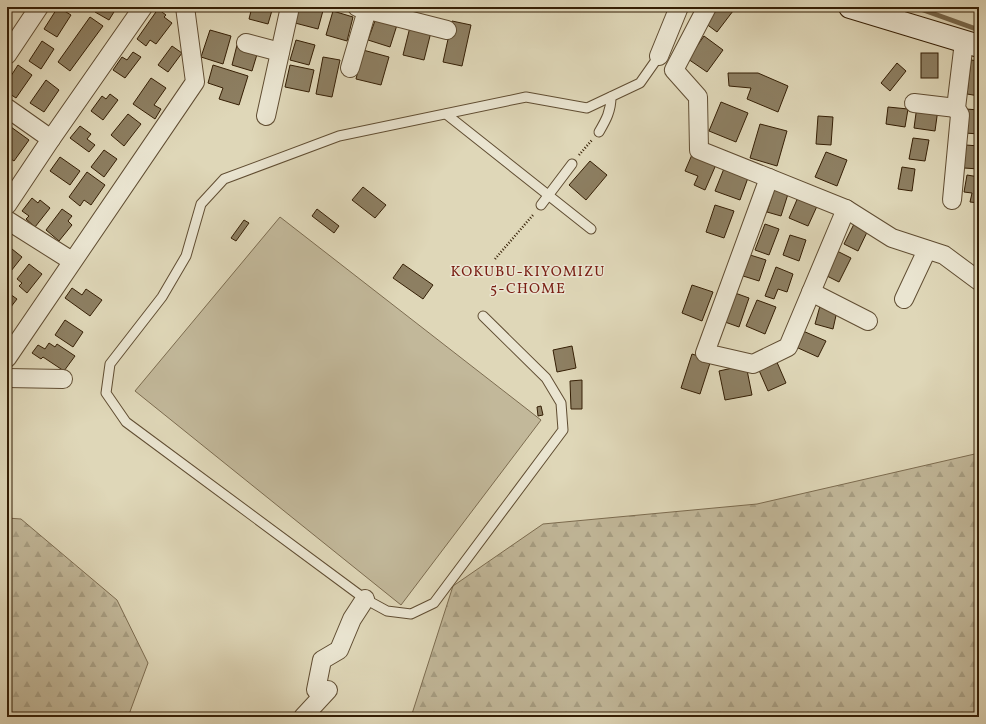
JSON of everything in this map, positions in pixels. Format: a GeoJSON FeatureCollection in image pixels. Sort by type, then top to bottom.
{"type":"FeatureCollection","features":[{"type":"Feature","properties":{"kind":"street"},"geometry":{"type":"LineString","coordinates":[[7,55],[39,7]]}},
{"type":"Feature","properties":{"kind":"street"},"geometry":{"type":"LineString","coordinates":[[7,205],[143,7]]}},
{"type":"Feature","properties":{"kind":"street"},"geometry":{"type":"LineString","coordinates":[[7,358],[195,82],[185,7]]}},
{"type":"Feature","properties":{"kind":"street"},"geometry":{"type":"LineString","coordinates":[[266,116],[290,7]]}},
{"type":"Feature","properties":{"kind":"street"},"geometry":{"type":"LineString","coordinates":[[659,56],[679,7]]}},
{"type":"Feature","properties":{"kind":"street"},"geometry":{"type":"LineString","coordinates":[[707,7],[674,70],[698,97],[699,150],[846,209],[892,238],[944,255],[979,281]]}},
{"type":"Feature","properties":{"kind":"street"},"geometry":{"type":"LineString","coordinates":[[850,7],[971,44],[956,108],[960,116],[952,200]]}},
{"type":"Feature","properties":{"kind":"street"},"geometry":{"type":"LineString","coordinates":[[350,68],[362,8],[447,30]]}},
{"type":"Feature","properties":{"kind":"street"},"geometry":{"type":"LineString","coordinates":[[246,43],[280,52]]}},
{"type":"Feature","properties":{"kind":"street"},"geometry":{"type":"LineString","coordinates":[[914,102],[956,108]]}},
{"type":"Feature","properties":{"kind":"street"},"geometry":{"type":"LineString","coordinates":[[7,108],[51,139]]}},
{"type":"Feature","properties":{"kind":"street"},"geometry":{"type":"LineString","coordinates":[[769,178],[705,353],[753,364],[788,347],[846,209]]}},
{"type":"Feature","properties":{"kind":"street"},"geometry":{"type":"LineString","coordinates":[[7,220],[72,261]]}},
{"type":"Feature","properties":{"kind":"street"},"geometry":{"type":"LineString","coordinates":[[904,299],[927,250]]}},
{"type":"Feature","properties":{"kind":"street"},"geometry":{"type":"LineString","coordinates":[[811,292],[868,321]]}},
{"type":"Feature","properties":{"kind":"street"},"geometry":{"type":"LineString","coordinates":[[7,378],[63,378]]}},
{"type":"Feature","properties":{"kind":"street"},"geometry":{"type":"LineString","coordinates":[[303,717],[328,690],[316,690],[322,660],[339,650],[352,619],[365,600]]}},
{"type":"Feature","properties":{"kind":"lane"},"geometry":{"type":"LineString","coordinates":[[483,316],[546,378],[561,403],[563,430],[434,603],[411,614],[387,611],[365,600],[126,422],[106,393],[110,364],[162,297],[186,256],[201,204],[224,179],[339,136],[526,97],[587,108],[640,82],[659,56]]}},
{"type":"Feature","properties":{"kind":"lane"},"geometry":{"type":"LineString","coordinates":[[599,132],[608,116],[611,107],[611,97]]}},
{"type":"Feature","properties":{"kind":"lane"},"geometry":{"type":"LineString","coordinates":[[446,114],[591,229]]}},
{"type":"Feature","properties":{"kind":"lane"},"geometry":{"type":"LineString","coordinates":[[542,205],[572,164]]}},
{"type":"Feature","properties":{"kind":"path"},"geometry":{"type":"LineString","coordinates":[[572,164],[599,132]]}},
{"type":"Feature","properties":{"kind":"path"},"geometry":{"type":"LineString","coordinates":[[495,260],[542,205]]}},
{"type":"Feature","properties":{"kind":"green space"},"geometry":{"type":"Polygon","coordinates":[[[280,217],[541,420],[401,605],[135,391],[280,217]]]}},
{"type":"Feature","properties":{"kind":"green space"},"geometry":{"type":"Polygon","coordinates":[[[979,453],[979,717],[411,717],[453,586],[543,524],[757,504],[979,453]]]}},
{"type":"Feature","properties":{"kind":"green space"},"geometry":{"type":"Polygon","coordinates":[[[7,518],[21,519],[117,600],[148,663],[128,717],[7,717],[7,518]]]}},
{"type":"Feature","properties":{"kind":"building"},"geometry":{"type":"Polygon","coordinates":[[[58,7],[71,15],[57,37],[44,29],[58,7]]]}},
{"type":"Feature","properties":{"kind":"building"},"geometry":{"type":"Polygon","coordinates":[[[98,7],[117,7],[109,20],[95,12],[98,7]]]}},
{"type":"Feature","properties":{"kind":"building"},"geometry":{"type":"Polygon","coordinates":[[[252,7],[273,7],[268,24],[249,19],[252,7]]]}},
{"type":"Feature","properties":{"kind":"building"},"geometry":{"type":"Polygon","coordinates":[[[299,7],[324,7],[318,29],[295,23],[299,7]]]}},
{"type":"Feature","properties":{"kind":"building"},"geometry":{"type":"Polygon","coordinates":[[[717,7],[727,7],[733,11],[717,32],[705,23],[717,7]]]}},
{"type":"Feature","properties":{"kind":"building"},"geometry":{"type":"Polygon","coordinates":[[[158,9],[166,15],[164,17],[172,23],[156,44],[150,40],[146,46],[137,39],[158,9]]]}},
{"type":"Feature","properties":{"kind":"building"},"geometry":{"type":"Polygon","coordinates":[[[333,11],[353,17],[347,41],[326,35],[333,11]]]}},
{"type":"Feature","properties":{"kind":"building"},"geometry":{"type":"Polygon","coordinates":[[[90,17],[103,26],[70,71],[58,62],[90,17]]]}},
{"type":"Feature","properties":{"kind":"building"},"geometry":{"type":"Polygon","coordinates":[[[376,18],[397,25],[390,47],[368,40],[376,18]]]}},
{"type":"Feature","properties":{"kind":"building"},"geometry":{"type":"Polygon","coordinates":[[[452,21],[471,25],[462,66],[443,62],[452,21]]]}},
{"type":"Feature","properties":{"kind":"building"},"geometry":{"type":"Polygon","coordinates":[[[410,27],[431,32],[424,60],[403,55],[410,27]]]}},
{"type":"Feature","properties":{"kind":"building"},"geometry":{"type":"Polygon","coordinates":[[[210,30],[231,36],[223,64],[201,57],[210,30]]]}},
{"type":"Feature","properties":{"kind":"building"},"geometry":{"type":"Polygon","coordinates":[[[704,36],[723,50],[707,72],[688,59],[704,36]]]}},
{"type":"Feature","properties":{"kind":"building"},"geometry":{"type":"Polygon","coordinates":[[[296,40],[315,45],[309,65],[290,60],[296,40]]]}},
{"type":"Feature","properties":{"kind":"building"},"geometry":{"type":"Polygon","coordinates":[[[42,41],[54,49],[41,69],[29,61],[42,41]]]}},
{"type":"Feature","properties":{"kind":"building"},"geometry":{"type":"Polygon","coordinates":[[[237,45],[258,51],[252,71],[232,65],[237,45]]]}},
{"type":"Feature","properties":{"kind":"building"},"geometry":{"type":"Polygon","coordinates":[[[172,46],[182,53],[168,72],[158,65],[172,46]]]}},
{"type":"Feature","properties":{"kind":"building"},"geometry":{"type":"Polygon","coordinates":[[[363,50],[389,57],[381,85],[356,79],[363,50]]]}},
{"type":"Feature","properties":{"kind":"building"},"geometry":{"type":"Polygon","coordinates":[[[133,52],[141,57],[125,78],[113,70],[122,57],[127,60],[133,52]]]}},
{"type":"Feature","properties":{"kind":"building"},"geometry":{"type":"Polygon","coordinates":[[[921,53],[938,53],[938,78],[921,78],[921,53]]]}},
{"type":"Feature","properties":{"kind":"building"},"geometry":{"type":"Polygon","coordinates":[[[323,57],[340,60],[332,97],[316,94],[323,57]]]}},
{"type":"Feature","properties":{"kind":"building"},"geometry":{"type":"Polygon","coordinates":[[[971,60],[979,61],[979,96],[967,94],[971,60]]]}},
{"type":"Feature","properties":{"kind":"building"},"geometry":{"type":"Polygon","coordinates":[[[897,63],[906,71],[890,91],[881,83],[897,63]]]}},
{"type":"Feature","properties":{"kind":"building"},"geometry":{"type":"Polygon","coordinates":[[[18,65],[32,75],[16,98],[7,92],[7,82],[18,65]]]}},
{"type":"Feature","properties":{"kind":"building"},"geometry":{"type":"Polygon","coordinates":[[[213,65],[248,76],[239,105],[219,99],[223,88],[208,83],[213,65]]]}},
{"type":"Feature","properties":{"kind":"building"},"geometry":{"type":"Polygon","coordinates":[[[290,65],[314,70],[309,92],[285,87],[290,65]]]}},
{"type":"Feature","properties":{"kind":"building"},"geometry":{"type":"Polygon","coordinates":[[[728,73],[758,73],[788,86],[778,112],[747,99],[751,88],[729,86],[728,73]]]}},
{"type":"Feature","properties":{"kind":"building"},"geometry":{"type":"Polygon","coordinates":[[[151,78],[166,88],[154,105],[161,109],[155,119],[133,104],[151,78]]]}},
{"type":"Feature","properties":{"kind":"building"},"geometry":{"type":"Polygon","coordinates":[[[46,80],[59,90],[44,112],[30,103],[46,80]]]}},
{"type":"Feature","properties":{"kind":"building"},"geometry":{"type":"Polygon","coordinates":[[[110,94],[118,100],[103,120],[91,111],[102,96],[106,99],[110,94]]]}},
{"type":"Feature","properties":{"kind":"building"},"geometry":{"type":"Polygon","coordinates":[[[721,102],[748,113],[736,142],[709,131],[721,102]]]}},
{"type":"Feature","properties":{"kind":"building"},"geometry":{"type":"Polygon","coordinates":[[[917,106],[938,109],[935,131],[914,128],[917,106]]]}},
{"type":"Feature","properties":{"kind":"building"},"geometry":{"type":"Polygon","coordinates":[[[888,107],[908,109],[905,127],[886,124],[888,107]]]}},
{"type":"Feature","properties":{"kind":"building"},"geometry":{"type":"Polygon","coordinates":[[[966,109],[979,110],[979,134],[965,133],[966,109]]]}},
{"type":"Feature","properties":{"kind":"building"},"geometry":{"type":"Polygon","coordinates":[[[128,114],[141,124],[124,146],[111,135],[128,114]]]}},
{"type":"Feature","properties":{"kind":"building"},"geometry":{"type":"Polygon","coordinates":[[[818,116],[833,117],[831,145],[816,144],[818,116]]]}},
{"type":"Feature","properties":{"kind":"building"},"geometry":{"type":"Polygon","coordinates":[[[760,124],[787,131],[777,166],[750,158],[760,124]]]}},
{"type":"Feature","properties":{"kind":"building"},"geometry":{"type":"Polygon","coordinates":[[[80,126],[91,134],[87,139],[95,145],[89,152],[70,138],[80,126]]]}},
{"type":"Feature","properties":{"kind":"building"},"geometry":{"type":"Polygon","coordinates":[[[11,127],[29,140],[14,161],[11,159],[7,164],[7,133],[11,127]]]}},
{"type":"Feature","properties":{"kind":"building"},"geometry":{"type":"Polygon","coordinates":[[[913,138],[929,140],[925,161],[909,159],[913,138]]]}},
{"type":"Feature","properties":{"kind":"building"},"geometry":{"type":"Polygon","coordinates":[[[966,145],[979,146],[979,169],[964,168],[966,145]]]}},
{"type":"Feature","properties":{"kind":"building"},"geometry":{"type":"Polygon","coordinates":[[[104,150],[117,159],[104,177],[91,167],[104,150]]]}},
{"type":"Feature","properties":{"kind":"building"},"geometry":{"type":"Polygon","coordinates":[[[694,150],[718,160],[705,190],[694,185],[698,176],[685,171],[694,150]]]}},
{"type":"Feature","properties":{"kind":"building"},"geometry":{"type":"Polygon","coordinates":[[[826,152],[847,160],[837,186],[815,177],[826,152]]]}},
{"type":"Feature","properties":{"kind":"building"},"geometry":{"type":"Polygon","coordinates":[[[60,157],[80,171],[70,185],[50,171],[60,157]]]}},
{"type":"Feature","properties":{"kind":"building"},"geometry":{"type":"Polygon","coordinates":[[[590,161],[607,175],[586,200],[569,185],[590,161]]]}},
{"type":"Feature","properties":{"kind":"building"},"geometry":{"type":"Polygon","coordinates":[[[725,166],[749,175],[740,200],[715,191],[725,166]]]}},
{"type":"Feature","properties":{"kind":"building"},"geometry":{"type":"Polygon","coordinates":[[[902,167],[915,169],[912,191],[898,189],[902,167]]]}},
{"type":"Feature","properties":{"kind":"building"},"geometry":{"type":"Polygon","coordinates":[[[87,172],[105,185],[91,205],[84,200],[80,206],[69,197],[87,172]]]}},
{"type":"Feature","properties":{"kind":"building"},"geometry":{"type":"Polygon","coordinates":[[[967,175],[979,177],[979,203],[970,202],[972,193],[964,192],[967,175]]]}},
{"type":"Feature","properties":{"kind":"building"},"geometry":{"type":"Polygon","coordinates":[[[363,187],[386,205],[375,218],[352,200],[363,187]]]}},
{"type":"Feature","properties":{"kind":"building"},"geometry":{"type":"Polygon","coordinates":[[[774,190],[788,194],[781,216],[767,212],[774,190]]]}},
{"type":"Feature","properties":{"kind":"building"},"geometry":{"type":"Polygon","coordinates":[[[799,195],[818,204],[808,226],[789,218],[799,195]]]}},
{"type":"Feature","properties":{"kind":"building"},"geometry":{"type":"Polygon","coordinates":[[[32,198],[38,203],[40,200],[50,208],[35,227],[26,219],[29,216],[22,211],[32,198]]]}},
{"type":"Feature","properties":{"kind":"building"},"geometry":{"type":"Polygon","coordinates":[[[715,205],[734,211],[724,238],[706,232],[715,205]]]}},
{"type":"Feature","properties":{"kind":"building"},"geometry":{"type":"Polygon","coordinates":[[[62,209],[72,216],[68,221],[72,225],[59,241],[46,230],[62,209]]]}},
{"type":"Feature","properties":{"kind":"building"},"geometry":{"type":"Polygon","coordinates":[[[317,209],[339,226],[334,233],[312,216],[317,209]]]}},
{"type":"Feature","properties":{"kind":"building"},"geometry":{"type":"Polygon","coordinates":[[[244,220],[249,223],[236,241],[231,238],[244,220]]]}},
{"type":"Feature","properties":{"kind":"building"},"geometry":{"type":"Polygon","coordinates":[[[855,222],[869,228],[858,251],[844,244],[855,222]]]}},
{"type":"Feature","properties":{"kind":"building"},"geometry":{"type":"Polygon","coordinates":[[[765,224],[779,229],[769,255],[755,250],[765,224]]]}},
{"type":"Feature","properties":{"kind":"building"},"geometry":{"type":"Polygon","coordinates":[[[790,235],[806,240],[799,261],[783,255],[790,235]]]}},
{"type":"Feature","properties":{"kind":"building"},"geometry":{"type":"Polygon","coordinates":[[[7,245],[22,257],[11,271],[7,268],[7,245]]]}},
{"type":"Feature","properties":{"kind":"building"},"geometry":{"type":"Polygon","coordinates":[[[837,251],[851,258],[839,282],[825,275],[837,251]]]}},
{"type":"Feature","properties":{"kind":"building"},"geometry":{"type":"Polygon","coordinates":[[[747,254],[766,260],[759,281],[740,275],[747,254]]]}},
{"type":"Feature","properties":{"kind":"building"},"geometry":{"type":"Polygon","coordinates":[[[29,264],[42,274],[27,293],[19,286],[22,283],[17,279],[29,264]]]}},
{"type":"Feature","properties":{"kind":"building"},"geometry":{"type":"Polygon","coordinates":[[[403,264],[433,285],[423,299],[393,278],[403,264]]]}},
{"type":"Feature","properties":{"kind":"building"},"geometry":{"type":"Polygon","coordinates":[[[776,267],[793,274],[787,292],[778,289],[774,299],[765,296],[776,267]]]}},
{"type":"Feature","properties":{"kind":"building"},"geometry":{"type":"Polygon","coordinates":[[[692,285],[713,292],[702,321],[682,313],[692,285]]]}},
{"type":"Feature","properties":{"kind":"building"},"geometry":{"type":"Polygon","coordinates":[[[72,288],[82,295],[86,289],[102,300],[90,316],[65,298],[72,288]]]}},
{"type":"Feature","properties":{"kind":"building"},"geometry":{"type":"Polygon","coordinates":[[[7,292],[17,299],[7,312],[7,292]]]}},
{"type":"Feature","properties":{"kind":"building"},"geometry":{"type":"Polygon","coordinates":[[[735,293],[749,298],[739,327],[725,322],[735,293]]]}},
{"type":"Feature","properties":{"kind":"building"},"geometry":{"type":"Polygon","coordinates":[[[757,300],[776,307],[765,334],[746,326],[757,300]]]}},
{"type":"Feature","properties":{"kind":"building"},"geometry":{"type":"Polygon","coordinates":[[[820,306],[837,311],[833,329],[815,324],[820,306]]]}},
{"type":"Feature","properties":{"kind":"building"},"geometry":{"type":"Polygon","coordinates":[[[65,320],[83,332],[73,347],[55,335],[65,320]]]}},
{"type":"Feature","properties":{"kind":"building"},"geometry":{"type":"Polygon","coordinates":[[[803,331],[826,341],[818,357],[796,347],[803,331]]]}},
{"type":"Feature","properties":{"kind":"building"},"geometry":{"type":"Polygon","coordinates":[[[49,343],[55,347],[57,344],[75,356],[64,371],[43,357],[41,359],[32,353],[38,345],[45,349],[49,343]]]}},
{"type":"Feature","properties":{"kind":"building"},"geometry":{"type":"Polygon","coordinates":[[[572,346],[576,368],[557,372],[553,350],[572,346]]]}},
{"type":"Feature","properties":{"kind":"building"},"geometry":{"type":"Polygon","coordinates":[[[692,354],[711,360],[700,394],[681,388],[692,354]]]}},
{"type":"Feature","properties":{"kind":"building"},"geometry":{"type":"Polygon","coordinates":[[[776,360],[786,383],[768,391],[758,368],[776,360]]]}},
{"type":"Feature","properties":{"kind":"building"},"geometry":{"type":"Polygon","coordinates":[[[746,365],[752,395],[725,400],[719,371],[746,365]]]}},
{"type":"Feature","properties":{"kind":"building"},"geometry":{"type":"Polygon","coordinates":[[[582,380],[582,409],[571,409],[570,381],[582,380]]]}},
{"type":"Feature","properties":{"kind":"building"},"geometry":{"type":"Polygon","coordinates":[[[541,406],[543,415],[538,416],[537,407],[541,406]]]}},
{"type":"Feature","properties":{"kind":"waterway"},"geometry":{"type":"LineString","coordinates":[[915,7],[979,30]]}},
{"type":"Feature","properties":{"kind":"district","name":"KOKUBU-KIYOMIZU 5-CHOME"},"geometry":{"type":"Point","coordinates":[528,280]}}]}
